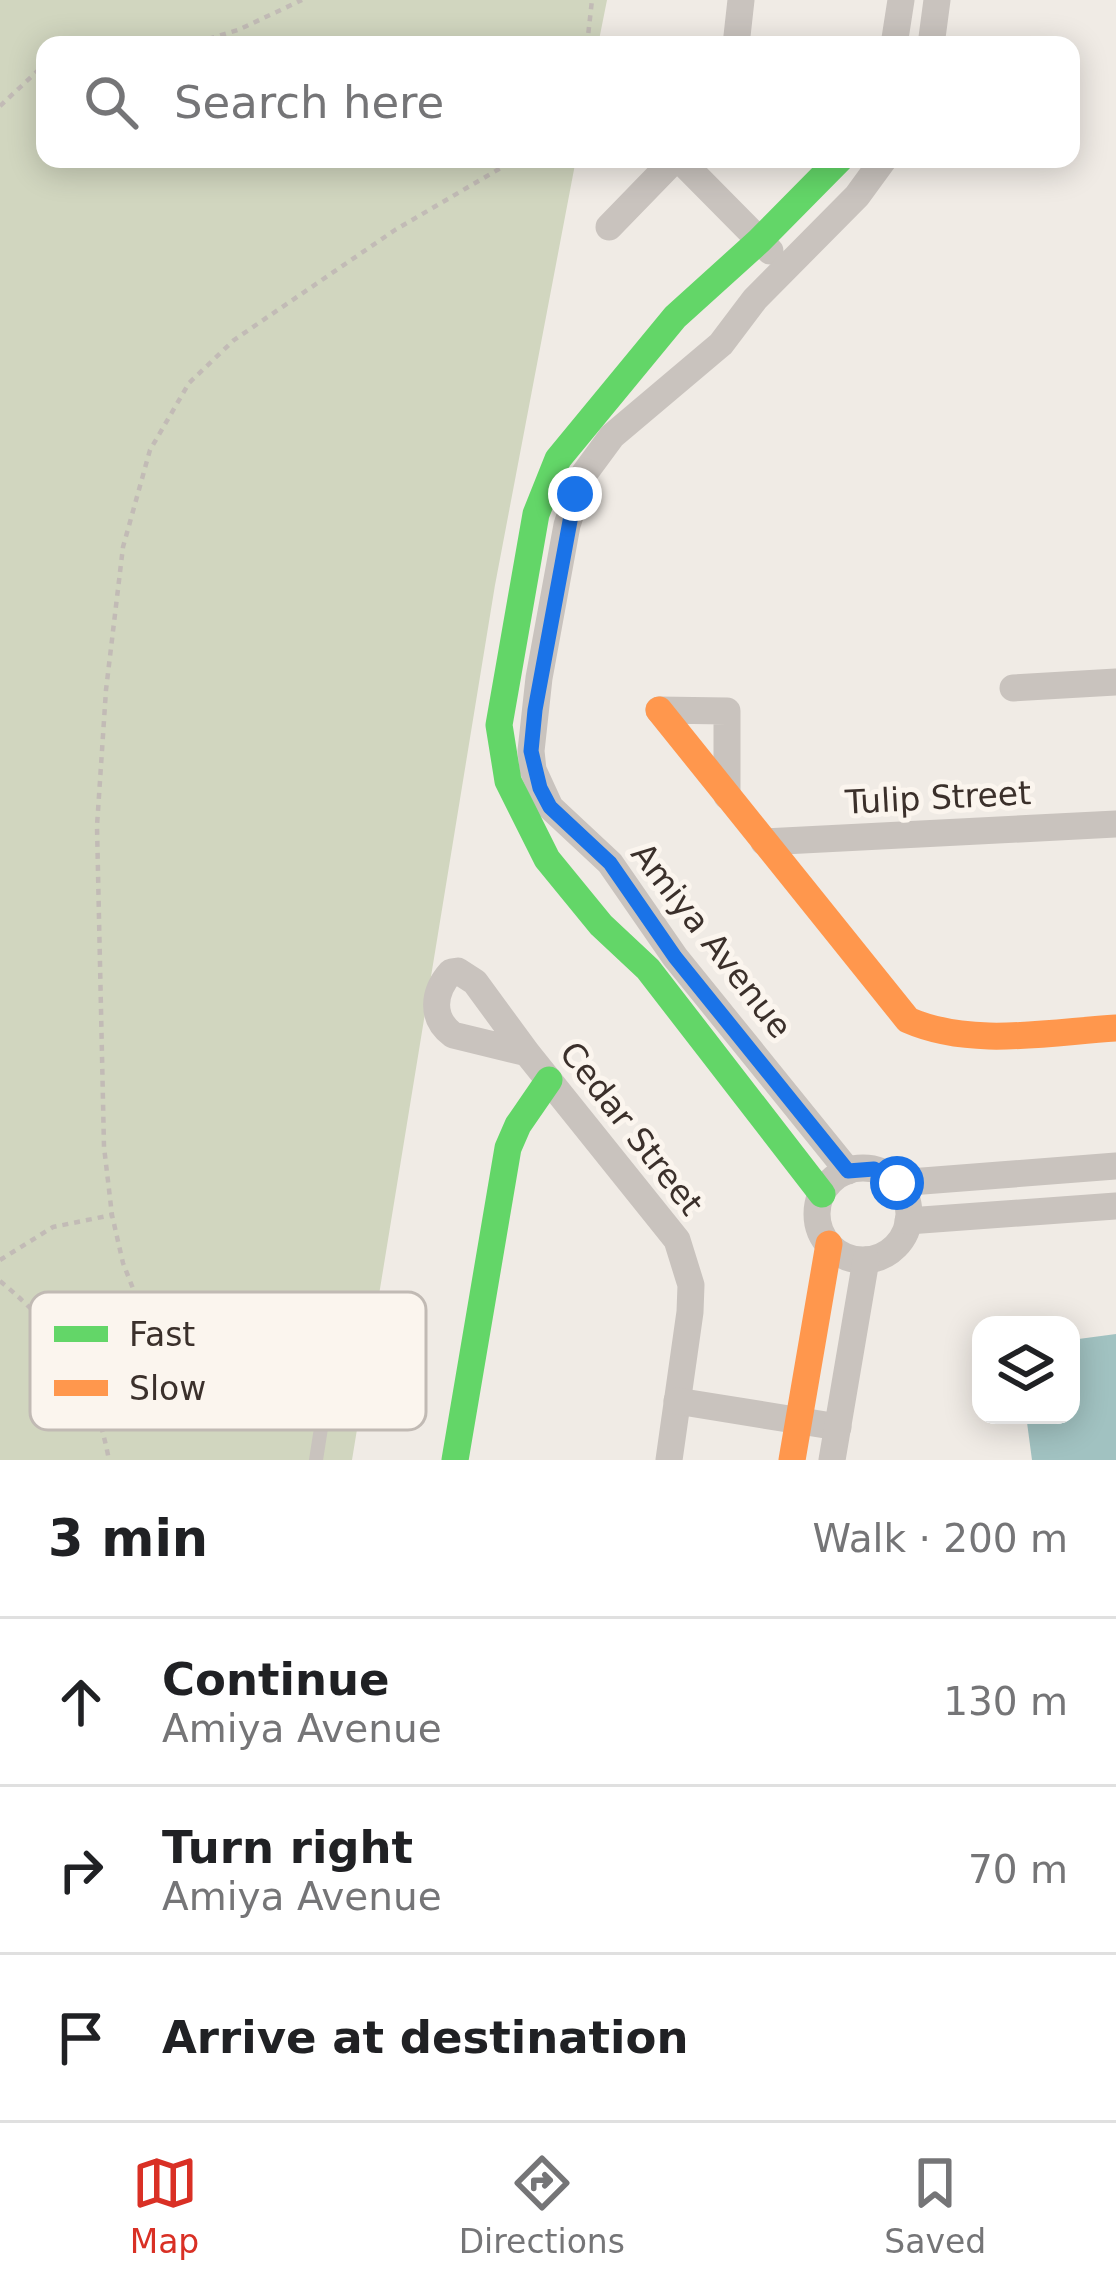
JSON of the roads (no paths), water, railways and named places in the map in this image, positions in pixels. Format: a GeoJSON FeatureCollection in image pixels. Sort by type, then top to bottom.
{"type":"FeatureCollection","features":[{"type":"Feature","properties":{"kind":"street"},"geometry":{"type":"LineString","coordinates":[[737,36],[741,0]]}},
{"type":"Feature","properties":{"kind":"street"},"geometry":{"type":"LineString","coordinates":[[895,36],[901,0]]}},
{"type":"Feature","properties":{"kind":"street"},"geometry":{"type":"LineString","coordinates":[[933,36],[938,0]]}},
{"type":"Feature","properties":{"kind":"street"},"geometry":{"type":"LineString","coordinates":[[609,227],[668,168]]}},
{"type":"Feature","properties":{"kind":"street"},"geometry":{"type":"LineString","coordinates":[[686,168],[785,267]]}},
{"type":"Feature","properties":{"kind":"street","name":"Amiya Avenue"},"geometry":{"type":"LineString","coordinates":[[603,426],[675,317],[760,241],[831,168]]}},
{"type":"Feature","properties":{"kind":"street","name":"Amiya Avenue"},"geometry":{"type":"LineString","coordinates":[[848,1171],[663,940],[610,863],[520,774],[500,742],[502,705],[536,514],[558,459],[699,365],[877,168]]}},
{"type":"Feature","properties":{"kind":"street"},"geometry":{"type":"LineString","coordinates":[[1013,688],[1116,682]]}},
{"type":"Feature","properties":{"kind":"street"},"geometry":{"type":"LineString","coordinates":[[727,796],[728,710],[659,710],[727,796],[886,996],[908,1021],[922,1029],[975,1034],[1116,1028]]}},
{"type":"Feature","properties":{"kind":"street","name":"Amiya Avenue"},"geometry":{"type":"LineString","coordinates":[[520,774],[524,819],[567,885],[604,928],[639,958],[822,1194]]}},
{"type":"Feature","properties":{"kind":"street","name":"Tulip Street"},"geometry":{"type":"LineString","coordinates":[[764,842],[1116,824]]}},
{"type":"Feature","properties":{"kind":"street"},"geometry":{"type":"LineString","coordinates":[[639,958],[663,940]]}},
{"type":"Feature","properties":{"kind":"street","name":"Cedar Street"},"geometry":{"type":"LineString","coordinates":[[527,1053],[661,1218],[682,1252],[691,1285],[690,1312],[668,1460]]}},
{"type":"Feature","properties":{"kind":"street"},"geometry":{"type":"LineString","coordinates":[[455,1460],[508,1148],[549,1080]]}},
{"type":"Feature","properties":{"kind":"street"},"geometry":{"type":"LineString","coordinates":[[897,1183],[1116,1166]]}},
{"type":"Feature","properties":{"kind":"street"},"geometry":{"type":"LineString","coordinates":[[874,1169],[897,1183],[907,1201],[908,1221],[902,1238],[890,1251],[866,1260],[845,1256],[829,1244],[817,1215],[822,1194],[833,1180],[848,1171],[874,1169]]}},
{"type":"Feature","properties":{"kind":"street"},"geometry":{"type":"LineString","coordinates":[[908,1221],[1116,1206]]}},
{"type":"Feature","properties":{"kind":"street"},"geometry":{"type":"LineString","coordinates":[[792,1460],[829,1244]]}},
{"type":"Feature","properties":{"kind":"street"},"geometry":{"type":"LineString","coordinates":[[832,1460],[866,1260]]}},
{"type":"Feature","properties":{"kind":"street"},"geometry":{"type":"LineString","coordinates":[[677,1401],[838,1427]]}},
{"type":"Feature","properties":{"kind":"lane"},"geometry":{"type":"LineString","coordinates":[[316,1460],[321,1430]]}},
{"type":"Feature","properties":{"kind":"water"},"geometry":{"type":"Polygon","coordinates":[[[1116,1334],[1116,1460],[1032,1460],[1027,1424],[1080,1424],[1080,1339],[1116,1334]]]}}]}
